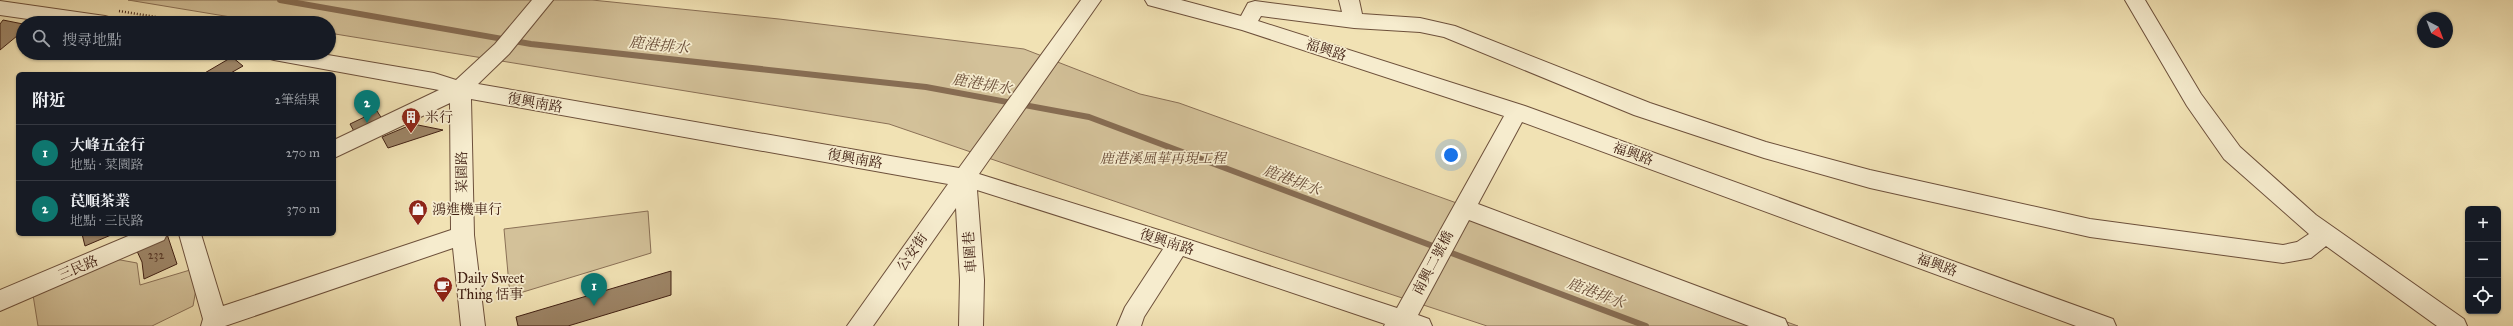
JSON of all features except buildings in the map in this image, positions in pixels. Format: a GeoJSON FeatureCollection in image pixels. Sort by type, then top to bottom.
{"type":"FeatureCollection","features":[{"type":"Feature","properties":{"kind":"street"},"geometry":{"type":"LineString","coordinates":[[60,15],[73,0]]}},
{"type":"Feature","properties":{"kind":"street","name":"公安街"},"geometry":{"type":"LineString","coordinates":[[859,326],[1091,0]]}},
{"type":"Feature","properties":{"kind":"street","name":"福興路"},"geometry":{"type":"LineString","coordinates":[[1155,0],[1246,24],[1517,112],[2104,326]]}},
{"type":"Feature","properties":{"kind":"street"},"geometry":{"type":"LineString","coordinates":[[1349,0],[1354,21]]}},
{"type":"Feature","properties":{"kind":"street"},"geometry":{"type":"LineString","coordinates":[[2136,0],[2194,100],[2232,153],[2308,221],[2392,279],[2455,326]]}},
{"type":"Feature","properties":{"kind":"street"},"geometry":{"type":"LineString","coordinates":[[336,149],[460,89],[502,49],[539,5]]}},
{"type":"Feature","properties":{"kind":"street"},"geometry":{"type":"LineString","coordinates":[[1246,24],[1255,8],[1354,21],[1420,25],[1448,31],[1642,109],[1764,150],[1870,179],[2090,228],[2283,254],[2303,251],[2325,234]]}},
{"type":"Feature","properties":{"kind":"street"},"geometry":{"type":"LineString","coordinates":[[1,9],[86,16]]}},
{"type":"Feature","properties":{"kind":"street","name":"復興南路"},"geometry":{"type":"LineString","coordinates":[[313,60],[434,82],[460,89],[965,178],[1178,246],[1406,324]]}},
{"type":"Feature","properties":{"kind":"street","name":"菜園路"},"geometry":{"type":"LineString","coordinates":[[460,89],[463,235],[473,326]]}},
{"type":"Feature","properties":{"kind":"street","name":"南興二號橋"},"geometry":{"type":"LineString","coordinates":[[1406,324],[1463,208],[1517,112]]}},
{"type":"Feature","properties":{"kind":"street","name":"車圍巷"},"geometry":{"type":"LineString","coordinates":[[965,178],[972,280],[972,326]]}},
{"type":"Feature","properties":{"kind":"street"},"geometry":{"type":"LineString","coordinates":[[1463,208],[1776,326]]}},
{"type":"Feature","properties":{"kind":"street"},"geometry":{"type":"LineString","coordinates":[[191,236],[214,322],[463,235]]}},
{"type":"Feature","properties":{"kind":"street","name":"三民路"},"geometry":{"type":"LineString","coordinates":[[0,301],[151,236]]}},
{"type":"Feature","properties":{"kind":"street"},"geometry":{"type":"LineString","coordinates":[[1129,326],[1133,314],[1178,246]]}},
{"type":"Feature","properties":{"kind":"green space","name":"鹿港溪風華再現工程"},"geometry":{"type":"Polygon","coordinates":[[[128,0],[592,0],[779,19],[1024,49],[1140,94],[1179,103],[1798,326],[1487,326],[1260,251],[889,124],[336,34],[336,16],[225,16],[128,0]]]}},
{"type":"Feature","properties":{"kind":"green space"},"geometry":{"type":"Polygon","coordinates":[[[648,211],[651,253],[510,296],[504,229],[648,211]]]}},
{"type":"Feature","properties":{"kind":"green space"},"geometry":{"type":"Polygon","coordinates":[[[115,259],[137,263],[140,285],[200,267],[193,306],[152,326],[38,326],[33,295],[115,259]]]}},
{"type":"Feature","properties":{"kind":"waterway","name":"鹿港排水"},"geometry":{"type":"LineString","coordinates":[[280,0],[531,44],[926,87],[1089,117],[1646,326]]}},
{"type":"Feature","properties":{"kind":"place","name":"苠順茶業"},"geometry":{"type":"Point","coordinates":[367,123]}},
{"type":"Feature","properties":{"kind":"place","name":"米行"},"geometry":{"type":"Point","coordinates":[411,134]}},
{"type":"Feature","properties":{"kind":"place","name":"鴻進機車行"},"geometry":{"type":"Point","coordinates":[418,226]}},
{"type":"Feature","properties":{"kind":"place","name":"Daily Sweet Thing 恬事"},"geometry":{"type":"Point","coordinates":[443,303]}},
{"type":"Feature","properties":{"kind":"place","name":"大峰五金行"},"geometry":{"type":"Point","coordinates":[594,306]}}]}
